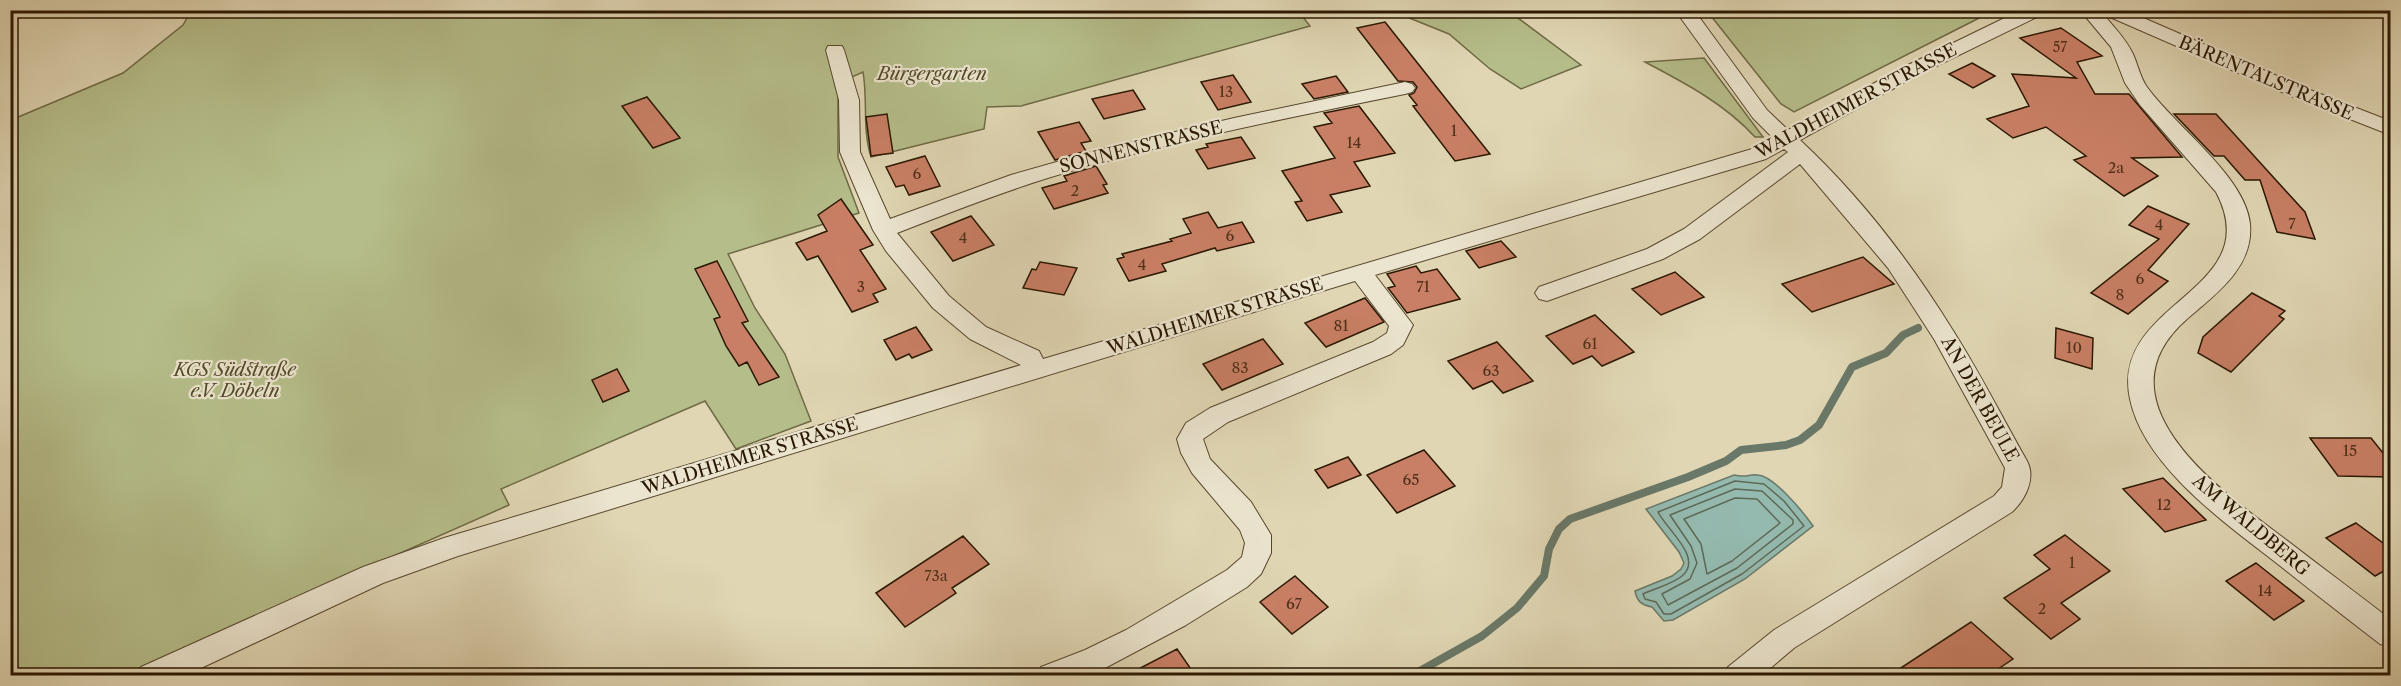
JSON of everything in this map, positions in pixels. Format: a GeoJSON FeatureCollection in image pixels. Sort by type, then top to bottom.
{"type":"FeatureCollection","features":[{"type":"Feature","properties":{"kind":"street","name":"AN DER BEULE"},"geometry":{"type":"LineString","coordinates":[[1684,10],[1760,114],[1794,145],[1889,255],[1923,300],[2012,453],[2018,468],[2018,479],[2012,496],[2003,504],[1784,639],[1739,675]]}},
{"type":"Feature","properties":{"kind":"street","name":"WALDHEIMER STRASSE"},"geometry":{"type":"LineString","coordinates":[[1547,294],[1655,254],[1692,234],[1794,145],[1960,46],[2037,10]]}},
{"type":"Feature","properties":{"kind":"street","name":"AM WALDBERG"},"geometry":{"type":"LineString","coordinates":[[2089,10],[2123,51],[2137,88],[2221,184],[2239,221],[2239,239],[2234,259],[2219,278],[2164,326],[2149,347],[2142,365],[2139,387],[2154,429],[2171,454],[2221,505],[2391,635]]}},
{"type":"Feature","properties":{"kind":"street","name":"BÄRENTALSTRASSE"},"geometry":{"type":"LineString","coordinates":[[2109,10],[2307,96],[2391,128]]}},
{"type":"Feature","properties":{"kind":"street"},"geometry":{"type":"LineString","coordinates":[[835,50],[849,100],[850,152],[884,230],[913,271],[941,302],[978,333],[1030,357],[1036,371]]}},
{"type":"Feature","properties":{"kind":"street","name":"SONNENSTRASSE"},"geometry":{"type":"LineString","coordinates":[[884,230],[979,194],[1073,164],[1225,126],[1405,88]]}},
{"type":"Feature","properties":{"kind":"street","name":"WALDHEIMER STRASSE"},"geometry":{"type":"LineString","coordinates":[[152,675],[373,575],[454,546],[1769,149],[1794,145]]}},
{"type":"Feature","properties":{"kind":"street"},"geometry":{"type":"LineString","coordinates":[[1052,675],[1089,664],[1170,622],[1249,569],[1257,554],[1258,537],[1246,516],[1196,459],[1190,439],[1195,430],[1219,415],[1382,348],[1395,339],[1401,325],[1360,272]]}},
{"type":"Feature","properties":{"kind":"green space","name":"KGS Südstraße e.V. Döbeln"},"geometry":{"type":"Polygon","coordinates":[[[191,11],[1308,11],[1299,12],[1310,26],[1021,106],[987,107],[984,129],[871,157],[867,136],[863,72],[838,83],[838,157],[859,213],[728,254],[755,308],[785,354],[811,421],[736,449],[705,401],[501,489],[509,505],[125,675],[11,676],[11,120],[123,73],[183,25],[191,11]]]}},
{"type":"Feature","properties":{"kind":"green space"},"geometry":{"type":"Polygon","coordinates":[[[1392,11],[1511,11],[1581,65],[1521,89],[1490,69],[1449,34],[1392,11]]]}},
{"type":"Feature","properties":{"kind":"green space"},"geometry":{"type":"Polygon","coordinates":[[[1707,11],[1993,11],[1794,112],[1781,104],[1707,11]]]}},
{"type":"Feature","properties":{"kind":"green space"},"geometry":{"type":"Polygon","coordinates":[[[1704,58],[1763,137],[1755,137],[1718,104],[1645,62],[1704,58]]]}},
{"type":"Feature","properties":{"kind":"water"},"geometry":{"type":"Polygon","coordinates":[[[1734,475],[1765,477],[1788,496],[1813,526],[1745,579],[1673,620],[1664,621],[1652,607],[1640,602],[1635,591],[1672,576],[1681,569],[1684,563],[1679,552],[1646,509],[1734,475]]]}},
{"type":"Feature","properties":{"kind":"building"},"geometry":{"type":"Polygon","coordinates":[[[1385,22],[1490,154],[1455,161],[1413,106],[1417,105],[1409,95],[1414,93],[1417,87],[1413,82],[1398,81],[1357,28],[1385,22]]]}},
{"type":"Feature","properties":{"kind":"building"},"geometry":{"type":"Polygon","coordinates":[[[2061,28],[2102,56],[2077,62],[2095,94],[2129,94],[2182,157],[2132,158],[2158,176],[2124,196],[2074,160],[2086,156],[2046,127],[2013,138],[1987,119],[2029,106],[2012,74],[2076,78],[2020,38],[2061,28]]]}},
{"type":"Feature","properties":{"kind":"building"},"geometry":{"type":"Polygon","coordinates":[[[1972,63],[1995,76],[1973,88],[1949,74],[1972,63]]]}},
{"type":"Feature","properties":{"kind":"building"},"geometry":{"type":"Polygon","coordinates":[[[1233,75],[1251,102],[1218,110],[1201,82],[1233,75]]]}},
{"type":"Feature","properties":{"kind":"building"},"geometry":{"type":"Polygon","coordinates":[[[1336,76],[1348,92],[1314,99],[1302,84],[1336,76]]]}},
{"type":"Feature","properties":{"kind":"building"},"geometry":{"type":"Polygon","coordinates":[[[1133,90],[1145,109],[1104,119],[1092,99],[1133,90]]]}},
{"type":"Feature","properties":{"kind":"building"},"geometry":{"type":"Polygon","coordinates":[[[647,97],[680,138],[653,148],[622,106],[647,97]]]}},
{"type":"Feature","properties":{"kind":"building"},"geometry":{"type":"Polygon","coordinates":[[[1359,106],[1395,153],[1354,162],[1370,186],[1330,195],[1342,212],[1307,221],[1295,202],[1302,201],[1282,171],[1335,158],[1314,127],[1332,123],[1324,113],[1359,106]]]}},
{"type":"Feature","properties":{"kind":"building"},"geometry":{"type":"Polygon","coordinates":[[[887,114],[893,153],[871,156],[866,117],[887,114]]]}},
{"type":"Feature","properties":{"kind":"building"},"geometry":{"type":"Polygon","coordinates":[[[2174,114],[2216,114],[2305,212],[2315,239],[2277,232],[2260,180],[2245,180],[2224,156],[2214,156],[2174,114]]]}},
{"type":"Feature","properties":{"kind":"building"},"geometry":{"type":"Polygon","coordinates":[[[1079,122],[1091,141],[1081,143],[1086,151],[1055,160],[1038,132],[1079,122]]]}},
{"type":"Feature","properties":{"kind":"building"},"geometry":{"type":"Polygon","coordinates":[[[1241,137],[1255,158],[1208,169],[1196,150],[1208,147],[1206,144],[1241,137]]]}},
{"type":"Feature","properties":{"kind":"building"},"geometry":{"type":"Polygon","coordinates":[[[925,156],[940,186],[909,195],[904,185],[896,187],[886,167],[925,156]]]}},
{"type":"Feature","properties":{"kind":"building"},"geometry":{"type":"Polygon","coordinates":[[[1096,166],[1107,184],[1103,185],[1108,193],[1054,209],[1042,188],[1067,181],[1064,176],[1096,166]]]}},
{"type":"Feature","properties":{"kind":"building"},"geometry":{"type":"Polygon","coordinates":[[[841,199],[873,245],[860,250],[886,289],[873,294],[878,302],[852,312],[818,256],[807,260],[796,243],[827,231],[818,215],[841,199]]]}},
{"type":"Feature","properties":{"kind":"building"},"geometry":{"type":"Polygon","coordinates":[[[2148,206],[2189,224],[2148,270],[2168,281],[2128,314],[2091,293],[2159,239],[2129,225],[2148,206]]]}},
{"type":"Feature","properties":{"kind":"building"},"geometry":{"type":"Polygon","coordinates":[[[1208,212],[1218,228],[1242,222],[1254,242],[1217,251],[1215,248],[1162,264],[1166,271],[1129,281],[1117,259],[1124,257],[1122,254],[1172,241],[1170,239],[1191,233],[1183,219],[1208,212]]]}},
{"type":"Feature","properties":{"kind":"building"},"geometry":{"type":"Polygon","coordinates":[[[971,216],[994,245],[953,261],[931,232],[971,216]]]}},
{"type":"Feature","properties":{"kind":"building"},"geometry":{"type":"Polygon","coordinates":[[[1501,241],[1516,257],[1479,268],[1466,251],[1501,241]]]}},
{"type":"Feature","properties":{"kind":"building"},"geometry":{"type":"Polygon","coordinates":[[[1863,257],[1894,284],[1812,312],[1782,284],[1863,257]]]}},
{"type":"Feature","properties":{"kind":"building"},"geometry":{"type":"Polygon","coordinates":[[[717,261],[748,321],[742,323],[779,377],[759,385],[747,362],[739,366],[726,346],[714,319],[720,317],[695,269],[717,261]]]}},
{"type":"Feature","properties":{"kind":"building"},"geometry":{"type":"Polygon","coordinates":[[[1040,262],[1077,268],[1064,295],[1023,288],[1032,269],[1036,270],[1040,262]]]}},
{"type":"Feature","properties":{"kind":"building"},"geometry":{"type":"Polygon","coordinates":[[[1416,266],[1421,273],[1437,269],[1460,299],[1407,313],[1388,288],[1395,286],[1387,274],[1416,266]]]}},
{"type":"Feature","properties":{"kind":"building"},"geometry":{"type":"Polygon","coordinates":[[[1675,272],[1704,297],[1661,315],[1632,289],[1675,272]]]}},
{"type":"Feature","properties":{"kind":"building"},"geometry":{"type":"Polygon","coordinates":[[[2252,293],[2285,311],[2279,316],[2284,319],[2231,372],[2198,353],[2203,337],[2252,293]]]}},
{"type":"Feature","properties":{"kind":"building"},"geometry":{"type":"Polygon","coordinates":[[[1365,298],[1384,322],[1326,347],[1305,323],[1365,298]]]}},
{"type":"Feature","properties":{"kind":"building"},"geometry":{"type":"Polygon","coordinates":[[[1595,315],[1634,352],[1602,366],[1592,356],[1573,364],[1546,336],[1595,315]]]}},
{"type":"Feature","properties":{"kind":"building"},"geometry":{"type":"Polygon","coordinates":[[[916,327],[932,350],[912,358],[909,354],[896,360],[884,340],[916,327]]]}},
{"type":"Feature","properties":{"kind":"building"},"geometry":{"type":"Polygon","coordinates":[[[2056,328],[2093,338],[2092,369],[2055,358],[2056,328]]]}},
{"type":"Feature","properties":{"kind":"building"},"geometry":{"type":"Polygon","coordinates":[[[1263,339],[1283,364],[1222,390],[1203,364],[1263,339]]]}},
{"type":"Feature","properties":{"kind":"building"},"geometry":{"type":"Polygon","coordinates":[[[1497,342],[1533,381],[1503,393],[1492,381],[1473,389],[1448,361],[1497,342]]]}},
{"type":"Feature","properties":{"kind":"building"},"geometry":{"type":"Polygon","coordinates":[[[617,369],[629,391],[603,402],[592,380],[617,369]]]}},
{"type":"Feature","properties":{"kind":"building"},"geometry":{"type":"Polygon","coordinates":[[[2310,438],[2371,438],[2391,463],[2391,477],[2338,476],[2310,438]]]}},
{"type":"Feature","properties":{"kind":"building"},"geometry":{"type":"Polygon","coordinates":[[[1424,450],[1455,486],[1397,513],[1367,475],[1424,450]]]}},
{"type":"Feature","properties":{"kind":"building"},"geometry":{"type":"Polygon","coordinates":[[[1348,457],[1361,475],[1328,488],[1315,470],[1348,457]]]}},
{"type":"Feature","properties":{"kind":"building"},"geometry":{"type":"Polygon","coordinates":[[[2163,478],[2206,520],[2165,532],[2123,489],[2163,478]]]}},
{"type":"Feature","properties":{"kind":"building"},"geometry":{"type":"Polygon","coordinates":[[[2356,523],[2391,549],[2391,567],[2375,576],[2326,538],[2356,523]]]}},
{"type":"Feature","properties":{"kind":"building"},"geometry":{"type":"Polygon","coordinates":[[[2065,535],[2110,571],[2061,603],[2080,619],[2051,639],[2004,598],[2050,569],[2034,555],[2065,535]]]}},
{"type":"Feature","properties":{"kind":"building"},"geometry":{"type":"Polygon","coordinates":[[[963,536],[989,564],[952,588],[956,593],[905,627],[876,593],[963,536]]]}},
{"type":"Feature","properties":{"kind":"building"},"geometry":{"type":"Polygon","coordinates":[[[2256,563],[2304,601],[2274,620],[2226,581],[2256,563]]]}},
{"type":"Feature","properties":{"kind":"building"},"geometry":{"type":"Polygon","coordinates":[[[1295,576],[1328,607],[1292,634],[1260,602],[1295,576]]]}},
{"type":"Feature","properties":{"kind":"building"},"geometry":{"type":"Polygon","coordinates":[[[1971,622],[2013,659],[1989,675],[1890,675],[1971,622]]]}},
{"type":"Feature","properties":{"kind":"building"},"geometry":{"type":"Polygon","coordinates":[[[1177,649],[1195,675],[1127,675],[1177,649]]]}},
{"type":"Feature","properties":{"kind":"waterway"},"geometry":{"type":"LineString","coordinates":[[1411,676],[1482,636],[1517,608],[1544,576],[1549,549],[1559,529],[1570,519],[1688,477],[1726,461],[1741,450],[1786,445],[1800,440],[1819,425],[1852,367],[1886,353],[1903,335],[1918,328]]}},
{"type":"Feature","properties":{"kind":"park label","name":"Bürgergarten"},"geometry":{"type":"Point","coordinates":[932,74]}}]}
